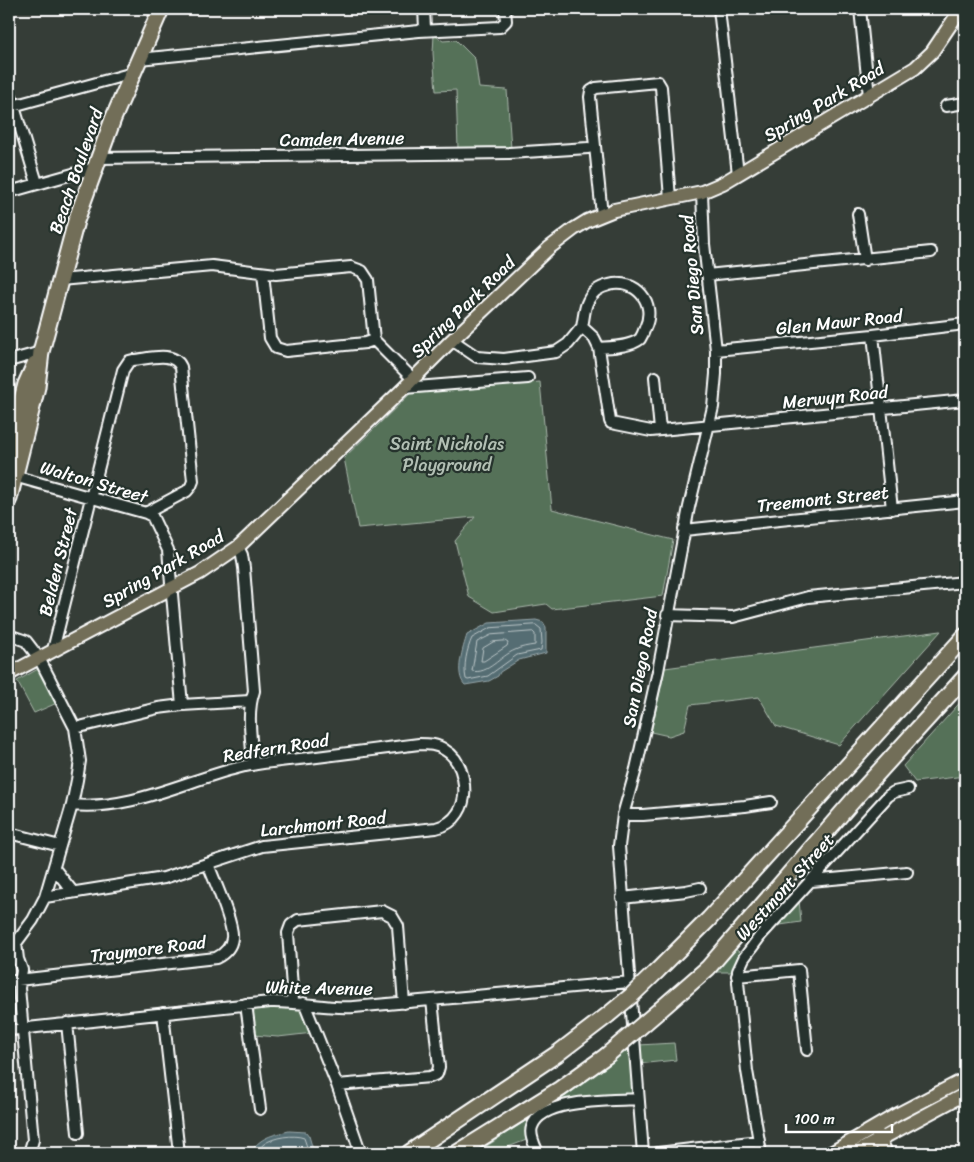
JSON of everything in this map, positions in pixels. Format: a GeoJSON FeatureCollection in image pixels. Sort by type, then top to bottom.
{"type":"FeatureCollection","features":[{"type":"Feature","properties":{"kind":"highway","name":"Beach Boulevard"},"geometry":{"type":"LineString","coordinates":[[9,499],[11,477],[37,387],[41,352],[76,221],[96,163],[161,9]]}},
{"type":"Feature","properties":{"kind":"highway","name":"Beach Boulevard"},"geometry":{"type":"LineString","coordinates":[[9,448],[26,384],[41,352]]}},
{"type":"Feature","properties":{"kind":"highway"},"geometry":{"type":"LineString","coordinates":[[408,1153],[564,1050],[631,996],[709,919],[965,636]]}},
{"type":"Feature","properties":{"kind":"highway"},"geometry":{"type":"LineString","coordinates":[[457,1153],[560,1089],[606,1056],[708,968],[862,790],[965,677]]}},
{"type":"Feature","properties":{"kind":"main road","name":"Spring Park Road"},"geometry":{"type":"LineString","coordinates":[[9,674],[208,568],[238,547],[409,384],[452,340],[562,238],[587,221],[624,207],[702,192],[723,183],[908,73],[932,52],[961,9]]}},
{"type":"Feature","properties":{"kind":"main road"},"geometry":{"type":"LineString","coordinates":[[855,1153],[877,1134],[965,1079]]}},
{"type":"Feature","properties":{"kind":"main road"},"geometry":{"type":"LineString","coordinates":[[831,1153],[965,1094]]}},
{"type":"Feature","properties":{"kind":"main road"},"geometry":{"type":"LineString","coordinates":[[877,1134],[886,1153]]}},
{"type":"Feature","properties":{"kind":"street"},"geometry":{"type":"LineString","coordinates":[[422,30],[424,9]]}},
{"type":"Feature","properties":{"kind":"street"},"geometry":{"type":"LineString","coordinates":[[11,106],[136,66],[422,30],[500,27],[506,21],[505,9]]}},
{"type":"Feature","properties":{"kind":"street"},"geometry":{"type":"LineString","coordinates":[[720,9],[738,174]]}},
{"type":"Feature","properties":{"kind":"street"},"geometry":{"type":"LineString","coordinates":[[860,9],[869,96]]}},
{"type":"Feature","properties":{"kind":"street"},"geometry":{"type":"LineString","coordinates":[[602,215],[590,97],[591,91],[596,88],[658,82],[661,87],[670,198]]}},
{"type":"Feature","properties":{"kind":"street"},"geometry":{"type":"LineString","coordinates":[[9,90],[11,106],[37,183]]}},
{"type":"Feature","properties":{"kind":"street"},"geometry":{"type":"LineString","coordinates":[[946,106],[965,103]]}},
{"type":"Feature","properties":{"kind":"street","name":"Camden Avenue"},"geometry":{"type":"LineString","coordinates":[[9,192],[96,163],[509,153],[588,148]]}},
{"type":"Feature","properties":{"kind":"street","name":"San Diego Road"},"geometry":{"type":"LineString","coordinates":[[643,1153],[619,846],[623,815],[638,762],[658,671],[684,530],[715,388],[716,350],[704,244],[702,192]]}},
{"type":"Feature","properties":{"kind":"street"},"geometry":{"type":"LineString","coordinates":[[858,214],[864,260]]}},
{"type":"Feature","properties":{"kind":"street"},"geometry":{"type":"LineString","coordinates":[[707,275],[931,252]]}},
{"type":"Feature","properties":{"kind":"street"},"geometry":{"type":"LineString","coordinates":[[60,280],[212,266],[276,274],[351,267],[358,268],[366,274],[368,280],[374,340],[409,384],[528,378]]}},
{"type":"Feature","properties":{"kind":"street"},"geometry":{"type":"LineString","coordinates":[[263,273],[270,338],[276,348],[286,351],[366,343],[374,340]]}},
{"type":"Feature","properties":{"kind":"street"},"geometry":{"type":"LineString","coordinates":[[452,340],[477,357],[494,359],[556,352],[568,344],[582,327],[588,300],[600,287],[622,283],[631,286],[643,296],[647,308],[648,322],[640,338],[629,344],[599,348],[594,338],[582,327]]}},
{"type":"Feature","properties":{"kind":"street","name":"Glen Mawr Road"},"geometry":{"type":"LineString","coordinates":[[716,350],[965,324]]}},
{"type":"Feature","properties":{"kind":"street"},"geometry":{"type":"LineString","coordinates":[[873,335],[892,509]]}},
{"type":"Feature","properties":{"kind":"street","name":"Merwyn Road"},"geometry":{"type":"LineString","coordinates":[[599,348],[610,421],[651,431],[965,400]]}},
{"type":"Feature","properties":{"kind":"street"},"geometry":{"type":"LineString","coordinates":[[9,361],[41,352]]}},
{"type":"Feature","properties":{"kind":"street","name":"Belden Street"},"geometry":{"type":"LineString","coordinates":[[53,650],[125,365],[134,360],[169,357],[177,360],[181,367],[193,481],[187,491],[146,513]]}},
{"type":"Feature","properties":{"kind":"street"},"geometry":{"type":"LineString","coordinates":[[655,377],[660,430]]}},
{"type":"Feature","properties":{"kind":"street","name":"Walton Street"},"geometry":{"type":"LineString","coordinates":[[11,477],[92,497],[152,516],[166,543],[178,647],[182,705]]}},
{"type":"Feature","properties":{"kind":"street","name":"Treemont Street"},"geometry":{"type":"LineString","coordinates":[[684,530],[965,501]]}},
{"type":"Feature","properties":{"kind":"street"},"geometry":{"type":"LineString","coordinates":[[238,547],[242,555],[244,568],[254,691],[250,701],[253,765]]}},
{"type":"Feature","properties":{"kind":"street"},"geometry":{"type":"LineString","coordinates":[[667,615],[733,617],[808,597],[965,582]]}},
{"type":"Feature","properties":{"kind":"street"},"geometry":{"type":"LineString","coordinates":[[9,635],[26,641],[39,658],[75,728],[80,762],[72,805],[44,896],[34,920],[12,946],[22,970],[14,981],[22,1028],[33,1140],[29,1153]]}},
{"type":"Feature","properties":{"kind":"street"},"geometry":{"type":"LineString","coordinates":[[75,728],[140,711],[182,705],[250,701]]}},
{"type":"Feature","properties":{"kind":"street","name":"Redfern Road"},"geometry":{"type":"LineString","coordinates":[[72,805],[96,806],[139,798],[165,792],[222,772],[253,765],[429,744],[446,750],[454,757],[458,764],[463,786]]}},
{"type":"Feature","properties":{"kind":"street","name":"Larchmont Road"},"geometry":{"type":"LineString","coordinates":[[44,896],[164,878],[270,844],[443,826],[452,821],[458,814],[463,798],[463,786]]}},
{"type":"Feature","properties":{"kind":"street","name":"Westmont Street"},"geometry":{"type":"LineString","coordinates":[[737,976],[741,964],[752,947],[888,796],[894,792],[908,789]]}},
{"type":"Feature","properties":{"kind":"street"},"geometry":{"type":"LineString","coordinates":[[623,815],[736,807],[771,802]]}},
{"type":"Feature","properties":{"kind":"street"},"geometry":{"type":"LineString","coordinates":[[9,833],[60,846]]}},
{"type":"Feature","properties":{"kind":"street","name":"Traymore Road"},"geometry":{"type":"LineString","coordinates":[[14,981],[216,958],[222,955],[231,943],[232,929],[208,864]]}},
{"type":"Feature","properties":{"kind":"street"},"geometry":{"type":"LineString","coordinates":[[54,868],[73,892]]}},
{"type":"Feature","properties":{"kind":"street"},"geometry":{"type":"LineString","coordinates":[[811,881],[907,872]]}},
{"type":"Feature","properties":{"kind":"street"},"geometry":{"type":"LineString","coordinates":[[622,898],[700,888]]}},
{"type":"Feature","properties":{"kind":"street"},"geometry":{"type":"LineString","coordinates":[[293,1002],[288,933],[291,925],[298,920],[382,911],[392,916],[398,926],[404,1003]]}},
{"type":"Feature","properties":{"kind":"street"},"geometry":{"type":"LineString","coordinates":[[761,1153],[747,1071],[737,976],[799,970],[807,1050]]}},
{"type":"Feature","properties":{"kind":"street","name":"White Avenue"},"geometry":{"type":"LineString","coordinates":[[9,1030],[246,1004],[293,1002],[342,1008],[629,982]]}},
{"type":"Feature","properties":{"kind":"street"},"geometry":{"type":"LineString","coordinates":[[337,1084],[437,1074],[439,1067],[432,1000]]}},
{"type":"Feature","properties":{"kind":"street"},"geometry":{"type":"LineString","coordinates":[[304,1003],[337,1084],[359,1148]]}},
{"type":"Feature","properties":{"kind":"street"},"geometry":{"type":"LineString","coordinates":[[246,1004],[260,1109]]}},
{"type":"Feature","properties":{"kind":"street"},"geometry":{"type":"LineString","coordinates":[[163,1012],[179,1153]]}},
{"type":"Feature","properties":{"kind":"street"},"geometry":{"type":"LineString","coordinates":[[67,1023],[78,1133]]}},
{"type":"Feature","properties":{"kind":"street"},"geometry":{"type":"LineString","coordinates":[[538,1153],[532,1139],[532,1127],[539,1117],[549,1111],[567,1105],[638,1099]]}},
{"type":"Feature","properties":{"kind":"street"},"geometry":{"type":"LineString","coordinates":[[658,1153],[759,1141]]}},
{"type":"Feature","properties":{"kind":"green space"},"geometry":{"type":"Polygon","coordinates":[[[434,35],[443,41],[456,40],[475,59],[479,88],[507,90],[511,149],[458,149],[456,90],[436,91],[433,53],[434,35]]]}},
{"type":"Feature","properties":{"kind":"green space","name":"Saint Nicholas Playground"},"geometry":{"type":"Polygon","coordinates":[[[540,382],[552,509],[673,540],[663,596],[552,609],[546,604],[494,612],[469,597],[455,541],[475,517],[358,528],[344,458],[413,391],[540,382]]]}},
{"type":"Feature","properties":{"kind":"green space"},"geometry":{"type":"Polygon","coordinates":[[[941,631],[839,745],[776,726],[759,697],[690,705],[684,731],[669,736],[651,732],[665,668],[941,631]]]}},
{"type":"Feature","properties":{"kind":"green space"},"geometry":{"type":"Polygon","coordinates":[[[38,669],[57,703],[34,713],[17,681],[38,669]]]}},
{"type":"Feature","properties":{"kind":"green space"},"geometry":{"type":"Polygon","coordinates":[[[965,697],[965,776],[915,782],[903,766],[965,697]]]}},
{"type":"Feature","properties":{"kind":"green space"},"geometry":{"type":"Polygon","coordinates":[[[799,900],[801,922],[773,926],[799,900]]]}},
{"type":"Feature","properties":{"kind":"green space"},"geometry":{"type":"Polygon","coordinates":[[[735,949],[742,954],[733,972],[714,972],[735,949]]]}},
{"type":"Feature","properties":{"kind":"green space"},"geometry":{"type":"Polygon","coordinates":[[[260,1007],[298,1007],[303,1010],[313,1033],[278,1037],[254,1035],[253,1012],[260,1007]]]}},
{"type":"Feature","properties":{"kind":"green space"},"geometry":{"type":"Polygon","coordinates":[[[674,1043],[676,1060],[638,1064],[639,1045],[674,1043]]]}},
{"type":"Feature","properties":{"kind":"green space"},"geometry":{"type":"Polygon","coordinates":[[[630,1048],[633,1096],[535,1117],[527,1123],[529,1124],[529,1139],[495,1153],[476,1153],[559,1099],[630,1048]]]}},
{"type":"Feature","properties":{"kind":"water"},"geometry":{"type":"Polygon","coordinates":[[[536,620],[543,622],[546,627],[546,653],[519,660],[489,681],[465,685],[460,674],[460,668],[467,635],[489,623],[536,620]]]}},
{"type":"Feature","properties":{"kind":"water"},"geometry":{"type":"Polygon","coordinates":[[[289,1131],[306,1132],[314,1153],[250,1153],[262,1140],[289,1131]]]}}]}
